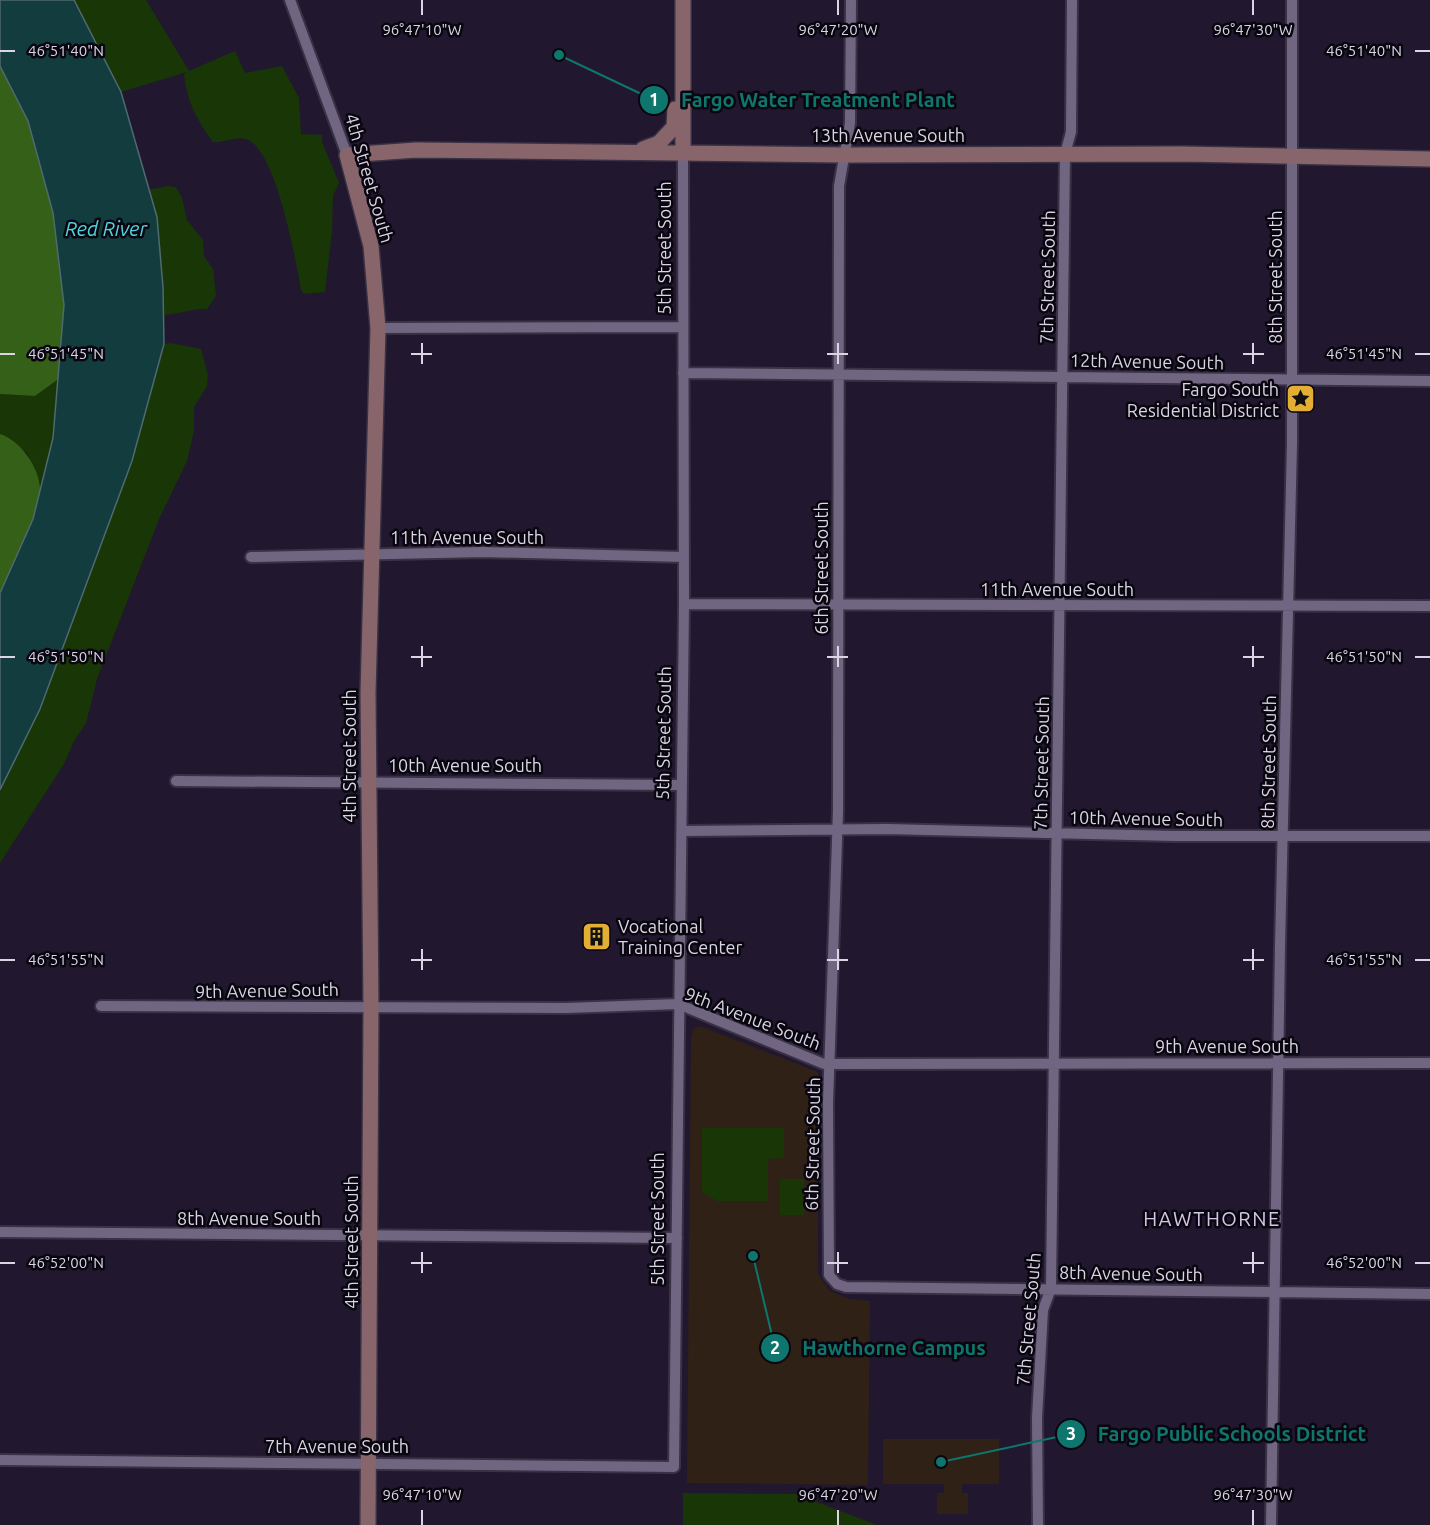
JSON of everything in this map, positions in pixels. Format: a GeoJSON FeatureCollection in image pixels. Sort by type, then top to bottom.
{"type":"FeatureCollection","features":[{"type":"Feature","properties":{"kind":"street","name":"4th Street South"},"geometry":{"type":"LineString","coordinates":[[290,0],[347,155],[371,246],[378,328],[371,554],[369,781],[368,1525]]}},
{"type":"Feature","properties":{"kind":"street","name":"5th Street South"},"geometry":{"type":"LineString","coordinates":[[674,1467],[684,604],[683,0]]}},
{"type":"Feature","properties":{"kind":"street","name":"6th Street South"},"geometry":{"type":"LineString","coordinates":[[833,1280],[827,1268],[837,829],[839,186],[850,123],[851,0]]}},
{"type":"Feature","properties":{"kind":"street","name":"7th Street South"},"geometry":{"type":"LineString","coordinates":[[1038,1525],[1037,1418],[1043,1310],[1051,1288],[1065,154],[1071,132],[1072,0]]}},
{"type":"Feature","properties":{"kind":"street","name":"8th Street South"},"geometry":{"type":"LineString","coordinates":[[1271,1525],[1292,379],[1292,0]]}},
{"type":"Feature","properties":{"kind":"street"},"geometry":{"type":"LineString","coordinates":[[637,151],[659,143],[674,127],[675,56],[683,32]]}},
{"type":"Feature","properties":{"kind":"street","name":"13th Avenue South"},"geometry":{"type":"LineString","coordinates":[[347,155],[416,150],[1430,159]]}},
{"type":"Feature","properties":{"kind":"street"},"geometry":{"type":"LineString","coordinates":[[378,328],[684,327]]}},
{"type":"Feature","properties":{"kind":"street","name":"12th Avenue South"},"geometry":{"type":"LineString","coordinates":[[683,374],[1430,381]]}},
{"type":"Feature","properties":{"kind":"street","name":"11th Avenue South"},"geometry":{"type":"LineString","coordinates":[[251,557],[483,552],[684,557]]}},
{"type":"Feature","properties":{"kind":"street","name":"11th Avenue South"},"geometry":{"type":"LineString","coordinates":[[684,604],[1430,606]]}},
{"type":"Feature","properties":{"kind":"street","name":"10th Avenue South"},"geometry":{"type":"LineString","coordinates":[[176,781],[681,785]]}},
{"type":"Feature","properties":{"kind":"street","name":"10th Avenue South"},"geometry":{"type":"LineString","coordinates":[[682,831],[837,829],[1430,836]]}},
{"type":"Feature","properties":{"kind":"street","name":"9th Avenue South"},"geometry":{"type":"LineString","coordinates":[[100,1006],[566,1008],[678,1004],[830,1064],[1430,1063]]}},
{"type":"Feature","properties":{"kind":"street","name":"8th Avenue South"},"geometry":{"type":"LineString","coordinates":[[0,1232],[677,1238]]}},
{"type":"Feature","properties":{"kind":"street","name":"8th Avenue South"},"geometry":{"type":"LineString","coordinates":[[833,1280],[846,1287],[904,1289],[1051,1288],[1430,1294]]}},
{"type":"Feature","properties":{"kind":"street","name":"7th Avenue South"},"geometry":{"type":"LineString","coordinates":[[0,1460],[369,1462],[674,1467]]}},
{"type":"Feature","properties":{"kind":"shaded area"},"geometry":{"type":"Polygon","coordinates":[[[700,1026],[818,1072],[818,1274],[830,1291],[850,1299],[870,1301],[868,1485],[687,1483],[691,1038],[693,1029],[700,1026]]]}},
{"type":"Feature","properties":{"kind":"shaded area"},"geometry":{"type":"Polygon","coordinates":[[[883,1439],[999,1439],[999,1484],[962,1484],[962,1493],[968,1493],[968,1514],[937,1514],[937,1493],[944,1493],[944,1484],[883,1484],[883,1439]]]}},
{"type":"Feature","properties":{"kind":"green space"},"geometry":{"type":"Polygon","coordinates":[[[74,0],[146,0],[189,71],[235,51],[245,73],[282,66],[299,98],[301,134],[322,135],[322,142],[339,183],[333,196],[332,231],[325,292],[304,294],[301,290],[283,207],[267,162],[257,147],[242,138],[213,142],[190,102],[184,74],[187,72],[121,92],[74,0]]]}},
{"type":"Feature","properties":{"kind":"green space"},"geometry":{"type":"Polygon","coordinates":[[[0,66],[28,121],[53,213],[64,305],[60,378],[35,396],[0,394],[0,66]]]}},
{"type":"Feature","properties":{"kind":"green space"},"geometry":{"type":"Polygon","coordinates":[[[168,186],[176,187],[182,198],[187,220],[203,240],[204,256],[213,269],[216,296],[207,309],[164,315],[157,217],[147,190],[168,186]]]}},
{"type":"Feature","properties":{"kind":"green space"},"geometry":{"type":"Polygon","coordinates":[[[171,343],[201,349],[208,375],[207,386],[194,407],[194,431],[187,461],[159,519],[97,679],[86,723],[74,741],[64,764],[0,863],[0,790],[40,709],[132,461],[164,344],[171,343]]]}},
{"type":"Feature","properties":{"kind":"green space"},"geometry":{"type":"Polygon","coordinates":[[[60,378],[53,438],[40,488],[27,453],[0,434],[0,394],[35,396],[60,378]]]}},
{"type":"Feature","properties":{"kind":"green space"},"geometry":{"type":"Polygon","coordinates":[[[0,434],[15,442],[27,455],[36,472],[40,488],[31,525],[0,593],[0,434]]]}},
{"type":"Feature","properties":{"kind":"green space"},"geometry":{"type":"Polygon","coordinates":[[[702,1128],[784,1128],[784,1158],[768,1159],[768,1201],[717,1201],[702,1192],[702,1128]]]}},
{"type":"Feature","properties":{"kind":"green space"},"geometry":{"type":"Polygon","coordinates":[[[780,1179],[804,1179],[804,1215],[780,1215],[780,1179]]]}},
{"type":"Feature","properties":{"kind":"green space"},"geometry":{"type":"Polygon","coordinates":[[[683,1493],[796,1494],[877,1525],[683,1525],[683,1493]]]}},
{"type":"Feature","properties":{"kind":"water","name":"Red River"},"geometry":{"type":"Polygon","coordinates":[[[0,0],[74,0],[121,92],[157,217],[163,287],[164,344],[132,461],[40,709],[0,790],[0,593],[33,519],[53,438],[64,305],[53,213],[28,121],[0,66],[0,0]]]}},
{"type":"Feature","properties":{"kind":"place","name":"Fargo Water Treatment Plant"},"geometry":{"type":"Point","coordinates":[559,55]}},
{"type":"Feature","properties":{"kind":"place","name":"Fargo South Residential District"},"geometry":{"type":"Point","coordinates":[1300,399]}},
{"type":"Feature","properties":{"kind":"place","name":"Vocational Training Center"},"geometry":{"type":"Point","coordinates":[597,936]}},
{"type":"Feature","properties":{"kind":"place","name":"Hawthorne Campus"},"geometry":{"type":"Point","coordinates":[753,1256]}},
{"type":"Feature","properties":{"kind":"place","name":"Fargo Public Schools District"},"geometry":{"type":"Point","coordinates":[941,1462]}},
{"type":"Feature","properties":{"kind":"district","name":"HAWTHORNE"},"geometry":{"type":"Point","coordinates":[1212,1218]}}]}
